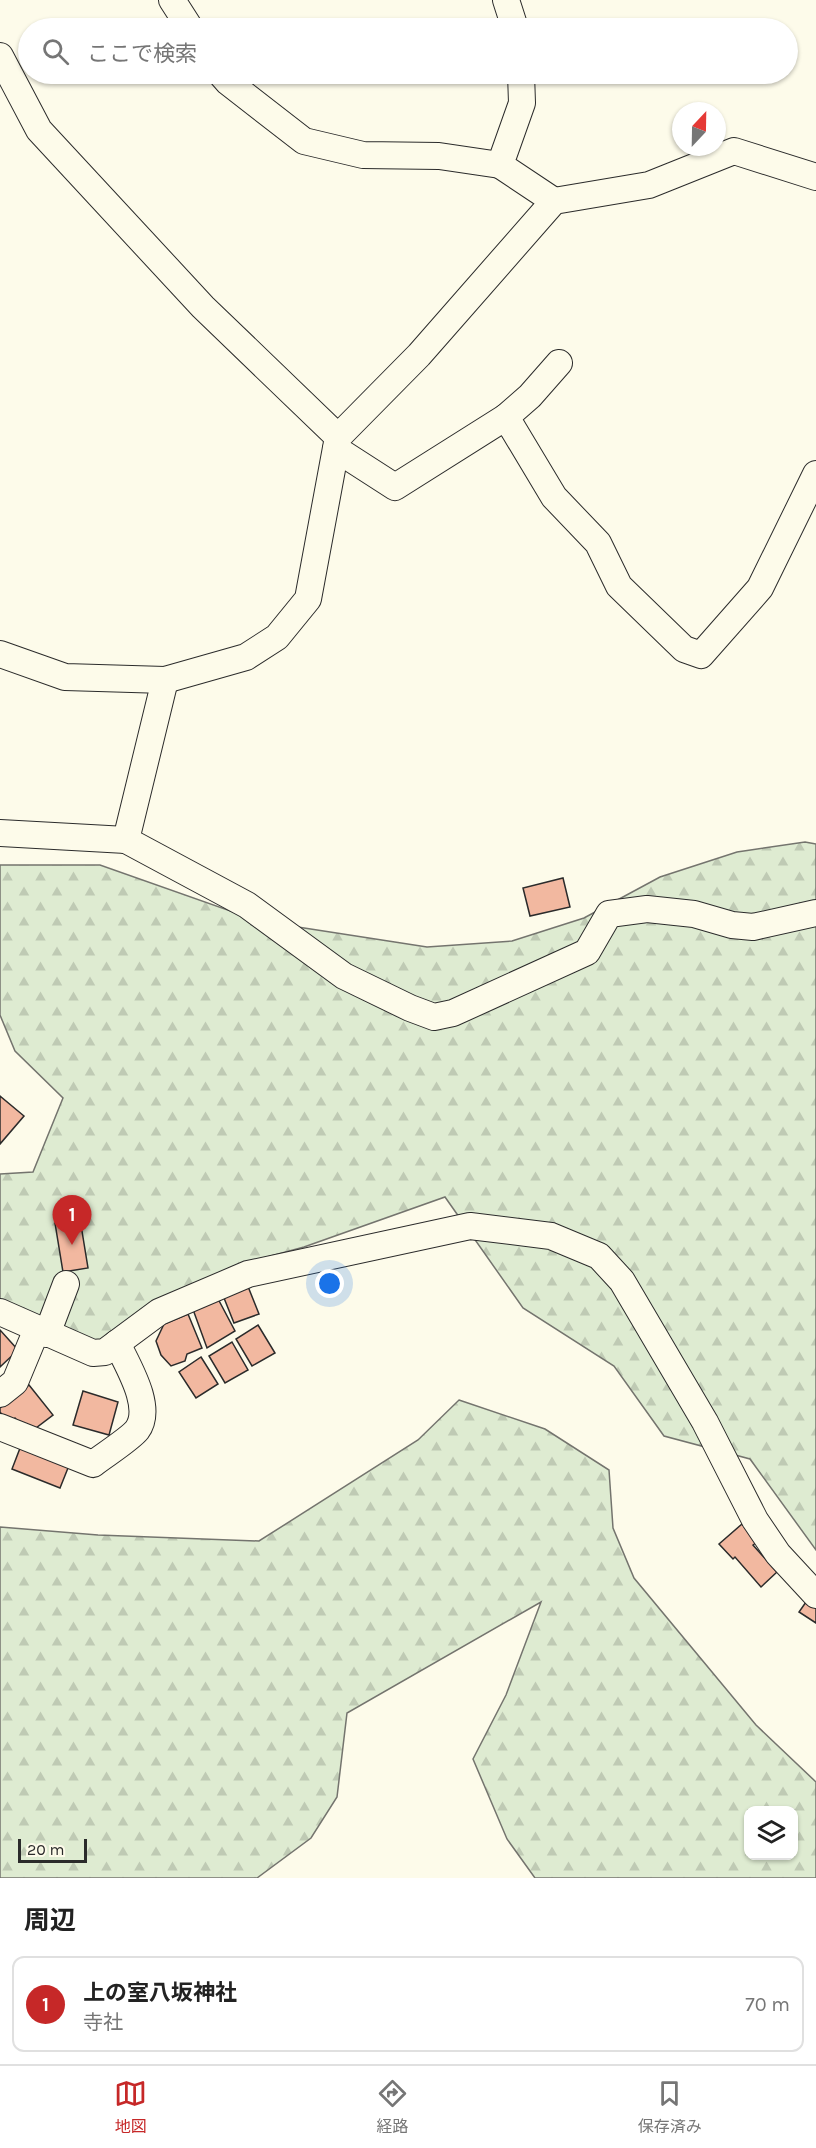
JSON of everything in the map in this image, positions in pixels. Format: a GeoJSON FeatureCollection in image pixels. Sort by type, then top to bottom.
{"type":"FeatureCollection","features":[{"type":"Feature","properties":{"kind":"street"},"geometry":{"type":"LineString","coordinates":[[172,0],[184,18]]}},
{"type":"Feature","properties":{"kind":"street"},"geometry":{"type":"LineString","coordinates":[[506,0],[512,18]]}},
{"type":"Feature","properties":{"kind":"street"},"geometry":{"type":"LineString","coordinates":[[0,56],[39,130],[203,307],[337,443],[395,488],[506,417],[530,396],[559,363]]}},
{"type":"Feature","properties":{"kind":"street"},"geometry":{"type":"LineString","coordinates":[[231,84],[304,141],[363,155],[439,156],[500,165],[554,201]]}},
{"type":"Feature","properties":{"kind":"street"},"geometry":{"type":"LineString","coordinates":[[500,165],[522,103],[521,84]]}},
{"type":"Feature","properties":{"kind":"street"},"geometry":{"type":"LineString","coordinates":[[0,654],[64,677],[165,680],[246,657],[277,637],[308,599],[337,443],[419,355],[554,201],[649,185],[734,151],[816,177]]}},
{"type":"Feature","properties":{"kind":"street"},"geometry":{"type":"LineString","coordinates":[[506,417],[554,497],[598,543],[619,585],[684,649],[701,655],[760,588],[816,474]]}},
{"type":"Feature","properties":{"kind":"street"},"geometry":{"type":"LineString","coordinates":[[126,840],[165,680]]}},
{"type":"Feature","properties":{"kind":"street"},"geometry":{"type":"LineString","coordinates":[[0,833],[126,840],[247,905],[344,976],[434,1017],[453,1012],[587,952],[609,914],[647,909],[694,914],[732,925],[753,927],[816,913]]}},
{"type":"Feature","properties":{"kind":"street"},"geometry":{"type":"LineString","coordinates":[[0,1312],[93,1353],[105,1352],[159,1312],[248,1274],[470,1226],[551,1236],[599,1256],[622,1281],[705,1422],[755,1520],[778,1554],[816,1595]]}},
{"type":"Feature","properties":{"kind":"street"},"geometry":{"type":"LineString","coordinates":[[0,1394],[15,1382],[66,1284]]}},
{"type":"Feature","properties":{"kind":"street"},"geometry":{"type":"LineString","coordinates":[[0,1427],[93,1464],[137,1430],[141,1419],[143,1404],[117,1343]]}},
{"type":"Feature","properties":{"kind":"green space"},"geometry":{"type":"Polygon","coordinates":[[[805,842],[816,844],[816,1550],[750,1459],[664,1436],[614,1366],[523,1308],[445,1197],[304,1247],[234,1266],[151,1305],[98,1342],[0,1301],[0,1174],[33,1172],[63,1098],[15,1051],[0,1015],[0,865],[100,865],[259,921],[427,947],[512,941],[584,918],[660,877],[737,852],[805,842]]]}},
{"type":"Feature","properties":{"kind":"green space"},"geometry":{"type":"Polygon","coordinates":[[[459,1400],[545,1429],[609,1470],[613,1528],[634,1578],[756,1725],[816,1782],[816,1878],[535,1878],[507,1839],[473,1759],[506,1695],[541,1602],[347,1713],[337,1797],[311,1838],[257,1878],[0,1878],[0,1527],[98,1535],[259,1541],[418,1440],[459,1400]]]}},
{"type":"Feature","properties":{"kind":"building"},"geometry":{"type":"Polygon","coordinates":[[[563,878],[570,907],[530,916],[523,888],[563,878]]]}},
{"type":"Feature","properties":{"kind":"building"},"geometry":{"type":"Polygon","coordinates":[[[0,1096],[24,1116],[0,1144],[0,1096]]]}},
{"type":"Feature","properties":{"kind":"building"},"geometry":{"type":"Polygon","coordinates":[[[80,1219],[88,1268],[63,1272],[55,1223],[80,1219]]]}},
{"type":"Feature","properties":{"kind":"building"},"geometry":{"type":"Polygon","coordinates":[[[247,1284],[259,1314],[234,1323],[222,1293],[247,1284]]]}},
{"type":"Feature","properties":{"kind":"building"},"geometry":{"type":"Polygon","coordinates":[[[216,1295],[235,1331],[207,1348],[191,1304],[216,1295]]]}},
{"type":"Feature","properties":{"kind":"building"},"geometry":{"type":"Polygon","coordinates":[[[188,1314],[202,1348],[187,1354],[185,1361],[171,1366],[161,1355],[156,1341],[164,1324],[188,1314]]]}},
{"type":"Feature","properties":{"kind":"building"},"geometry":{"type":"Polygon","coordinates":[[[258,1325],[275,1353],[252,1366],[236,1339],[258,1325]]]}},
{"type":"Feature","properties":{"kind":"building"},"geometry":{"type":"Polygon","coordinates":[[[0,1330],[18,1350],[0,1367],[0,1330]]]}},
{"type":"Feature","properties":{"kind":"building"},"geometry":{"type":"Polygon","coordinates":[[[232,1342],[248,1370],[225,1383],[209,1356],[232,1342]]]}},
{"type":"Feature","properties":{"kind":"building"},"geometry":{"type":"Polygon","coordinates":[[[201,1357],[218,1384],[196,1398],[179,1372],[201,1357]]]}},
{"type":"Feature","properties":{"kind":"building"},"geometry":{"type":"Polygon","coordinates":[[[29,1385],[53,1415],[28,1434],[15,1418],[9,1423],[0,1412],[0,1408],[29,1385]]]}},
{"type":"Feature","properties":{"kind":"building"},"geometry":{"type":"Polygon","coordinates":[[[83,1391],[118,1402],[109,1435],[73,1425],[83,1391]]]}},
{"type":"Feature","properties":{"kind":"building"},"geometry":{"type":"Polygon","coordinates":[[[22,1443],[70,1463],[60,1488],[12,1469],[22,1443]]]}},
{"type":"Feature","properties":{"kind":"building"},"geometry":{"type":"Polygon","coordinates":[[[742,1524],[757,1542],[753,1545],[777,1572],[761,1587],[735,1557],[733,1559],[719,1544],[742,1524]]]}},
{"type":"Feature","properties":{"kind":"building"},"geometry":{"type":"Polygon","coordinates":[[[806,1602],[816,1608],[816,1623],[799,1612],[806,1602]]]}},
{"type":"Feature","properties":{"kind":"place","name":"上の室八坂神社"},"geometry":{"type":"Point","coordinates":[72,1245]}}]}
